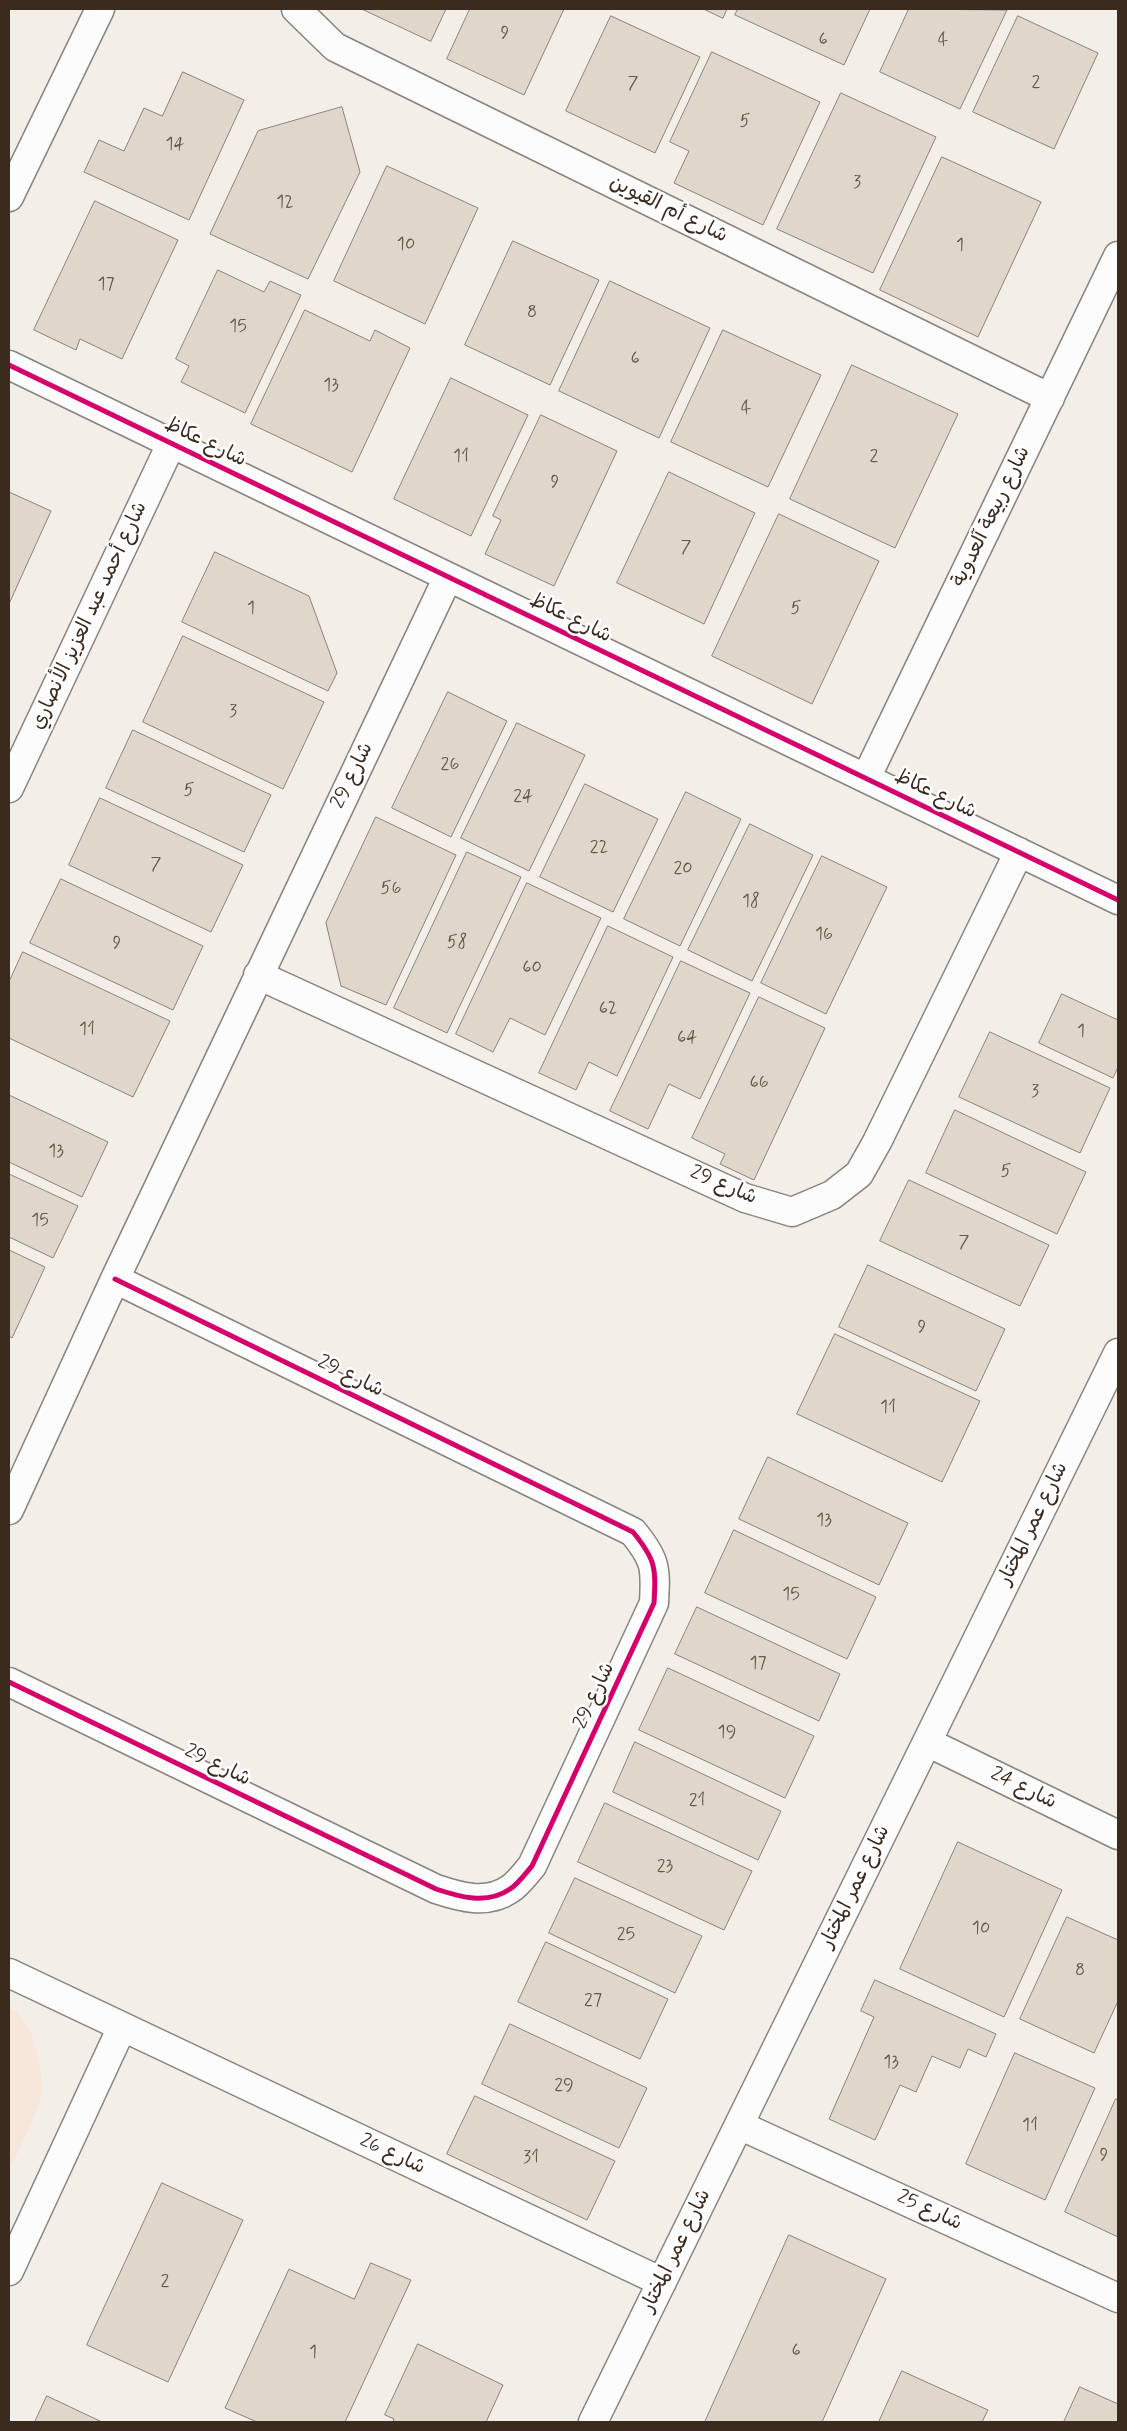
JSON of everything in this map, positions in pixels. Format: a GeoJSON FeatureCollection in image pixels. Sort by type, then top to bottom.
{"type":"FeatureCollection","features":[{"type":"Feature","properties":{"kind":"street"},"geometry":{"type":"LineString","coordinates":[[9,197],[100,9]]}},
{"type":"Feature","properties":{"kind":"street","name":"شارع أم القيوين"},"geometry":{"type":"LineString","coordinates":[[296,9],[335,47],[1050,398]]}},
{"type":"Feature","properties":{"kind":"street","name":"شارع ربيعة آلعدوية"},"geometry":{"type":"LineString","coordinates":[[866,778],[1118,256]]}},
{"type":"Feature","properties":{"kind":"street","name":"شارع عكاظ"},"geometry":{"type":"LineString","coordinates":[[9,365],[1118,900]]}},
{"type":"Feature","properties":{"kind":"street","name":"شارع أحمد عبد العزيز الأنصاري"},"geometry":{"type":"LineString","coordinates":[[9,788],[171,444]]}},
{"type":"Feature","properties":{"kind":"street","name":"شارع 29"},"geometry":{"type":"LineString","coordinates":[[9,1510],[258,974],[448,577]]}},
{"type":"Feature","properties":{"kind":"street","name":"شارع 29"},"geometry":{"type":"LineString","coordinates":[[258,974],[746,1198],[792,1212],[832,1195],[859,1174],[1019,852]]}},
{"type":"Feature","properties":{"kind":"street","name":"شارع 29"},"geometry":{"type":"LineString","coordinates":[[9,1682],[436,1889],[461,1897],[488,1899],[510,1890],[532,1866],[654,1603],[656,1571],[648,1550],[633,1532],[115,1279]]}},
{"type":"Feature","properties":{"kind":"street","name":"شارع عمر المختار"},"geometry":{"type":"LineString","coordinates":[[593,2422],[927,1742],[1115,1368]]}},
{"type":"Feature","properties":{"kind":"street","name":"شارع 24"},"geometry":{"type":"LineString","coordinates":[[927,1742],[1118,1835]]}},
{"type":"Feature","properties":{"kind":"street","name":"شارع 26"},"geometry":{"type":"LineString","coordinates":[[9,1973],[662,2282]]}},
{"type":"Feature","properties":{"kind":"street"},"geometry":{"type":"LineString","coordinates":[[9,2272],[122,2027]]}},
{"type":"Feature","properties":{"kind":"street","name":"شارع 25"},"geometry":{"type":"LineString","coordinates":[[739,2124],[1118,2298]]}},
{"type":"Feature","properties":{"kind":"shaded area"},"geometry":{"type":"Polygon","coordinates":[[[9,2007],[18,2013],[31,2032],[39,2061],[43,2091],[37,2111],[9,2171],[9,2007]]]}},
{"type":"Feature","properties":{"kind":"building"},"geometry":{"type":"Polygon","coordinates":[[[362,9],[446,9],[431,41],[362,9]]]}},
{"type":"Feature","properties":{"kind":"building"},"geometry":{"type":"Polygon","coordinates":[[[470,9],[564,9],[524,95],[447,59],[470,9]]]}},
{"type":"Feature","properties":{"kind":"building"},"geometry":{"type":"Polygon","coordinates":[[[704,9],[727,9],[723,18],[704,9]]]}},
{"type":"Feature","properties":{"kind":"building"},"geometry":{"type":"Polygon","coordinates":[[[738,9],[870,9],[844,65],[735,15],[738,9]]]}},
{"type":"Feature","properties":{"kind":"building"},"geometry":{"type":"Polygon","coordinates":[[[909,9],[1007,10],[960,109],[880,72],[909,9]]]}},
{"type":"Feature","properties":{"kind":"building"},"geometry":{"type":"Polygon","coordinates":[[[611,16],[700,57],[655,153],[566,111],[611,16]]]}},
{"type":"Feature","properties":{"kind":"building"},"geometry":{"type":"Polygon","coordinates":[[[1018,16],[1098,53],[1054,149],[973,112],[1018,16]]]}},
{"type":"Feature","properties":{"kind":"building"},"geometry":{"type":"Polygon","coordinates":[[[712,52],[820,102],[763,225],[674,183],[689,151],[670,142],[712,52]]]}},
{"type":"Feature","properties":{"kind":"building"},"geometry":{"type":"Polygon","coordinates":[[[183,72],[244,100],[189,220],[84,172],[99,140],[124,151],[144,108],[162,116],[183,72]]]}},
{"type":"Feature","properties":{"kind":"building"},"geometry":{"type":"Polygon","coordinates":[[[841,93],[936,137],[873,273],[777,229],[841,93]]]}},
{"type":"Feature","properties":{"kind":"building"},"geometry":{"type":"Polygon","coordinates":[[[342,107],[360,172],[308,279],[210,234],[258,131],[342,107]]]}},
{"type":"Feature","properties":{"kind":"building"},"geometry":{"type":"Polygon","coordinates":[[[942,157],[1041,202],[978,337],[880,290],[942,157]]]}},
{"type":"Feature","properties":{"kind":"building"},"geometry":{"type":"Polygon","coordinates":[[[387,166],[478,208],[425,324],[334,281],[387,166]]]}},
{"type":"Feature","properties":{"kind":"building"},"geometry":{"type":"Polygon","coordinates":[[[95,201],[178,240],[122,359],[80,339],[76,350],[34,330],[95,201]]]}},
{"type":"Feature","properties":{"kind":"building"},"geometry":{"type":"Polygon","coordinates":[[[513,241],[599,280],[550,385],[465,345],[513,241]]]}},
{"type":"Feature","properties":{"kind":"building"},"geometry":{"type":"Polygon","coordinates":[[[218,270],[264,292],[270,281],[301,295],[245,413],[181,382],[189,366],[176,359],[218,270]]]}},
{"type":"Feature","properties":{"kind":"building"},"geometry":{"type":"Polygon","coordinates":[[[610,281],[710,328],[659,438],[559,391],[610,281]]]}},
{"type":"Feature","properties":{"kind":"building"},"geometry":{"type":"Polygon","coordinates":[[[305,310],[370,341],[375,330],[410,348],[352,472],[251,424],[305,310]]]}},
{"type":"Feature","properties":{"kind":"building"},"geometry":{"type":"Polygon","coordinates":[[[723,330],[821,375],[768,487],[671,442],[723,330]]]}},
{"type":"Feature","properties":{"kind":"building"},"geometry":{"type":"Polygon","coordinates":[[[852,365],[958,414],[895,548],[790,499],[852,365]]]}},
{"type":"Feature","properties":{"kind":"building"},"geometry":{"type":"Polygon","coordinates":[[[451,378],[528,415],[471,536],[394,499],[451,378]]]}},
{"type":"Feature","properties":{"kind":"building"},"geometry":{"type":"Polygon","coordinates":[[[541,415],[617,451],[554,586],[485,554],[501,520],[493,516],[541,415]]]}},
{"type":"Feature","properties":{"kind":"building"},"geometry":{"type":"Polygon","coordinates":[[[669,472],[755,513],[704,624],[617,583],[669,472]]]}},
{"type":"Feature","properties":{"kind":"building"},"geometry":{"type":"Polygon","coordinates":[[[9,492],[51,511],[9,604],[9,492]]]}},
{"type":"Feature","properties":{"kind":"building"},"geometry":{"type":"Polygon","coordinates":[[[779,514],[879,561],[812,704],[712,656],[779,514]]]}},
{"type":"Feature","properties":{"kind":"building"},"geometry":{"type":"Polygon","coordinates":[[[215,552],[309,596],[337,673],[328,691],[182,622],[215,552]]]}},
{"type":"Feature","properties":{"kind":"building"},"geometry":{"type":"Polygon","coordinates":[[[183,636],[324,702],[283,789],[143,722],[183,636]]]}},
{"type":"Feature","properties":{"kind":"building"},"geometry":{"type":"Polygon","coordinates":[[[448,692],[507,721],[451,837],[392,808],[448,692]]]}},
{"type":"Feature","properties":{"kind":"building"},"geometry":{"type":"Polygon","coordinates":[[[517,723],[585,755],[529,871],[461,838],[517,723]]]}},
{"type":"Feature","properties":{"kind":"building"},"geometry":{"type":"Polygon","coordinates":[[[133,730],[271,795],[244,852],[106,788],[133,730]]]}},
{"type":"Feature","properties":{"kind":"building"},"geometry":{"type":"Polygon","coordinates":[[[585,784],[658,819],[613,912],[540,877],[585,784]]]}},
{"type":"Feature","properties":{"kind":"building"},"geometry":{"type":"Polygon","coordinates":[[[686,792],[741,819],[680,946],[624,919],[686,792]]]}},
{"type":"Feature","properties":{"kind":"building"},"geometry":{"type":"Polygon","coordinates":[[[100,798],[243,865],[211,932],[69,865],[100,798]]]}},
{"type":"Feature","properties":{"kind":"building"},"geometry":{"type":"Polygon","coordinates":[[[376,817],[456,855],[386,1005],[341,986],[326,923],[376,817]]]}},
{"type":"Feature","properties":{"kind":"building"},"geometry":{"type":"Polygon","coordinates":[[[750,824],[813,855],[752,981],[688,950],[750,824]]]}},
{"type":"Feature","properties":{"kind":"building"},"geometry":{"type":"Polygon","coordinates":[[[467,852],[521,877],[447,1033],[394,1008],[467,852]]]}},
{"type":"Feature","properties":{"kind":"building"},"geometry":{"type":"Polygon","coordinates":[[[822,856],[887,887],[826,1014],[761,983],[822,856]]]}},
{"type":"Feature","properties":{"kind":"building"},"geometry":{"type":"Polygon","coordinates":[[[61,879],[203,946],[173,1010],[30,943],[61,879]]]}},
{"type":"Feature","properties":{"kind":"building"},"geometry":{"type":"Polygon","coordinates":[[[527,883],[601,918],[545,1035],[510,1018],[493,1052],[456,1034],[527,883]]]}},
{"type":"Feature","properties":{"kind":"building"},"geometry":{"type":"Polygon","coordinates":[[[608,926],[673,957],[617,1076],[589,1062],[576,1090],[539,1073],[608,926]]]}},
{"type":"Feature","properties":{"kind":"building"},"geometry":{"type":"Polygon","coordinates":[[[23,952],[170,1021],[133,1097],[9,1038],[9,982],[23,952]]]}},
{"type":"Feature","properties":{"kind":"building"},"geometry":{"type":"Polygon","coordinates":[[[681,961],[750,993],[700,1099],[669,1084],[648,1129],[610,1111],[681,961]]]}},
{"type":"Feature","properties":{"kind":"building"},"geometry":{"type":"Polygon","coordinates":[[[1062,994],[1118,1020],[1118,1067],[1113,1078],[1039,1043],[1062,994]]]}},
{"type":"Feature","properties":{"kind":"building"},"geometry":{"type":"Polygon","coordinates":[[[759,997],[825,1028],[754,1180],[720,1164],[725,1154],[692,1138],[759,997]]]}},
{"type":"Feature","properties":{"kind":"building"},"geometry":{"type":"Polygon","coordinates":[[[990,1032],[1110,1088],[1080,1153],[959,1097],[990,1032]]]}},
{"type":"Feature","properties":{"kind":"building"},"geometry":{"type":"Polygon","coordinates":[[[9,1095],[108,1142],[82,1197],[9,1162],[9,1095]]]}},
{"type":"Feature","properties":{"kind":"building"},"geometry":{"type":"Polygon","coordinates":[[[955,1110],[1086,1172],[1057,1234],[926,1173],[955,1110]]]}},
{"type":"Feature","properties":{"kind":"building"},"geometry":{"type":"Polygon","coordinates":[[[9,1174],[78,1206],[53,1258],[9,1237],[9,1174]]]}},
{"type":"Feature","properties":{"kind":"building"},"geometry":{"type":"Polygon","coordinates":[[[909,1180],[1049,1245],[1020,1306],[880,1241],[909,1180]]]}},
{"type":"Feature","properties":{"kind":"building"},"geometry":{"type":"Polygon","coordinates":[[[9,1250],[45,1267],[12,1338],[9,1336],[9,1250]]]}},
{"type":"Feature","properties":{"kind":"building"},"geometry":{"type":"Polygon","coordinates":[[[868,1265],[1005,1329],[976,1391],[839,1327],[868,1265]]]}},
{"type":"Feature","properties":{"kind":"building"},"geometry":{"type":"Polygon","coordinates":[[[835,1334],[980,1401],[942,1482],[797,1414],[835,1334]]]}},
{"type":"Feature","properties":{"kind":"building"},"geometry":{"type":"Polygon","coordinates":[[[768,1457],[908,1523],[879,1585],[739,1519],[768,1457]]]}},
{"type":"Feature","properties":{"kind":"building"},"geometry":{"type":"Polygon","coordinates":[[[734,1530],[876,1597],[847,1659],[705,1593],[734,1530]]]}},
{"type":"Feature","properties":{"kind":"building"},"geometry":{"type":"Polygon","coordinates":[[[697,1607],[840,1674],[819,1721],[675,1654],[697,1607]]]}},
{"type":"Feature","properties":{"kind":"building"},"geometry":{"type":"Polygon","coordinates":[[[668,1668],[814,1736],[785,1798],[639,1730],[668,1668]]]}},
{"type":"Feature","properties":{"kind":"building"},"geometry":{"type":"Polygon","coordinates":[[[635,1742],[781,1811],[758,1860],[613,1792],[635,1742]]]}},
{"type":"Feature","properties":{"kind":"building"},"geometry":{"type":"Polygon","coordinates":[[[605,1803],[752,1871],[724,1930],[578,1862],[605,1803]]]}},
{"type":"Feature","properties":{"kind":"building"},"geometry":{"type":"Polygon","coordinates":[[[958,1842],[1062,1890],[1004,2017],[900,1969],[958,1842]]]}},
{"type":"Feature","properties":{"kind":"building"},"geometry":{"type":"Polygon","coordinates":[[[575,1878],[702,1936],[675,1993],[549,1933],[575,1878]]]}},
{"type":"Feature","properties":{"kind":"building"},"geometry":{"type":"Polygon","coordinates":[[[1067,1917],[1118,1940],[1118,2001],[1094,2053],[1020,2019],[1067,1917]]]}},
{"type":"Feature","properties":{"kind":"building"},"geometry":{"type":"Polygon","coordinates":[[[546,1942],[668,1999],[640,2059],[518,2002],[546,1942]]]}},
{"type":"Feature","properties":{"kind":"building"},"geometry":{"type":"Polygon","coordinates":[[[875,1980],[996,2034],[986,2057],[968,2049],[960,2068],[932,2056],[916,2092],[900,2085],[875,2140],[829,2119],[874,2017],[861,2011],[875,1980]]]}},
{"type":"Feature","properties":{"kind":"building"},"geometry":{"type":"Polygon","coordinates":[[[510,2024],[647,2088],[619,2148],[482,2084],[510,2024]]]}},
{"type":"Feature","properties":{"kind":"building"},"geometry":{"type":"Polygon","coordinates":[[[1015,2053],[1095,2088],[1045,2200],[966,2164],[1015,2053]]]}},
{"type":"Feature","properties":{"kind":"building"},"geometry":{"type":"Polygon","coordinates":[[[475,2096],[615,2161],[587,2220],[447,2154],[475,2096]]]}},
{"type":"Feature","properties":{"kind":"building"},"geometry":{"type":"Polygon","coordinates":[[[1116,2099],[1118,2100],[1118,2237],[1065,2212],[1116,2099]]]}},
{"type":"Feature","properties":{"kind":"building"},"geometry":{"type":"Polygon","coordinates":[[[162,2183],[243,2220],[168,2382],[87,2345],[162,2183]]]}},
{"type":"Feature","properties":{"kind":"building"},"geometry":{"type":"Polygon","coordinates":[[[789,2235],[886,2279],[822,2422],[705,2422],[789,2235]]]}},
{"type":"Feature","properties":{"kind":"building"},"geometry":{"type":"Polygon","coordinates":[[[371,2263],[411,2280],[345,2422],[257,2422],[225,2408],[289,2269],[354,2299],[371,2263]]]}},
{"type":"Feature","properties":{"kind":"building"},"geometry":{"type":"Polygon","coordinates":[[[418,2344],[503,2385],[486,2422],[393,2422],[394,2419],[385,2415],[418,2344]]]}},
{"type":"Feature","properties":{"kind":"building"},"geometry":{"type":"Polygon","coordinates":[[[902,2371],[988,2410],[982,2422],[879,2422],[902,2371]]]}},
{"type":"Feature","properties":{"kind":"building"},"geometry":{"type":"Polygon","coordinates":[[[1080,2387],[1118,2404],[1118,2422],[1064,2422],[1080,2387]]]}},
{"type":"Feature","properties":{"kind":"building"},"geometry":{"type":"Polygon","coordinates":[[[47,2396],[102,2422],[35,2422],[47,2396]]]}},
{"type":"Feature","properties":{"kind":"cycle path"},"geometry":{"type":"LineString","coordinates":[[9,365],[1118,900]]}},
{"type":"Feature","properties":{"kind":"cycle path"},"geometry":{"type":"LineString","coordinates":[[9,1682],[436,1889],[464,1897],[492,1897],[510,1889],[519,1882],[532,1866],[654,1603],[655,1581],[653,1565],[646,1550],[633,1532],[115,1279]]}}]}
